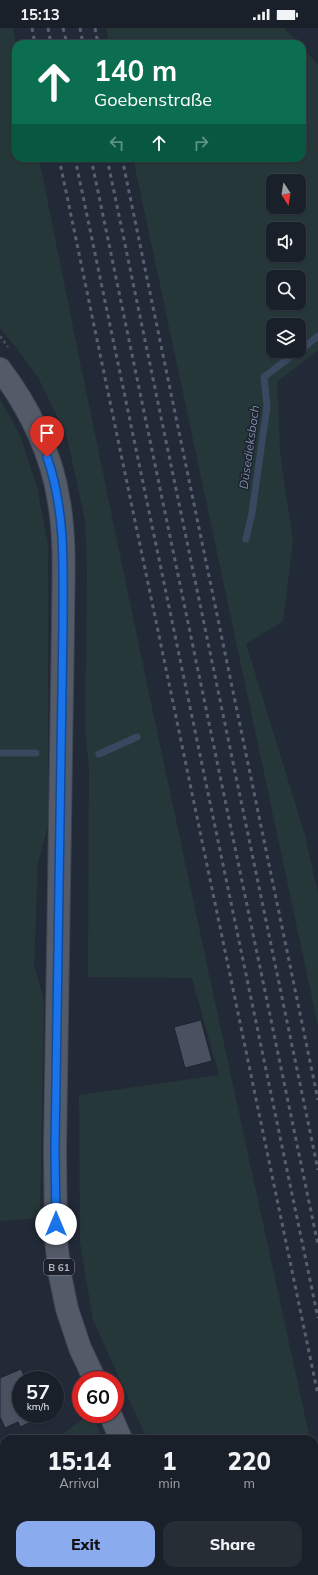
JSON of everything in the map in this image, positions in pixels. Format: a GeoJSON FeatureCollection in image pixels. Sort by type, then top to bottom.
{"type":"FeatureCollection","features":[{"type":"Feature","properties":{"kind":"main road","name":"B 61"},"geometry":{"type":"LineString","coordinates":[[0,369],[9,381],[31,419],[42,443],[52,470],[60,502],[63,617],[55,1148],[56,1240],[60,1275],[67,1309],[80,1348],[90,1371]]}},
{"type":"Feature","properties":{"kind":"main road"},"geometry":{"type":"LineString","coordinates":[[114,1423],[119,1435]]}},
{"type":"Feature","properties":{"kind":"shaded area"},"geometry":{"type":"Polygon","coordinates":[[[0,28],[13,28],[15,40],[12,40],[12,162],[40,162],[138,639],[309,1435],[145,1435],[124,1388],[124,1371],[116,1371],[93,1320],[80,1242],[79,1095],[219,1075],[192,978],[88,977],[89,766],[85,733],[87,571],[85,520],[67,437],[39,379],[0,328],[0,28]]]}},
{"type":"Feature","properties":{"kind":"shaded area"},"geometry":{"type":"Polygon","coordinates":[[[106,28],[284,28],[295,40],[108,40],[106,28]]]}},
{"type":"Feature","properties":{"kind":"shaded area"},"geometry":{"type":"Polygon","coordinates":[[[306,52],[318,65],[318,350],[277,382],[280,453],[293,542],[283,621],[246,644],[305,835],[318,894],[318,1026],[134,162],[306,162],[306,52]]]}},
{"type":"Feature","properties":{"kind":"shaded area"},"geometry":{"type":"Polygon","coordinates":[[[0,399],[20,435],[37,487],[48,545],[48,826],[38,863],[34,966],[44,1000],[40,1218],[0,1221],[0,399]]]}},
{"type":"Feature","properties":{"kind":"shaded area"},"geometry":{"type":"Polygon","coordinates":[[[78,1423],[96,1423],[100,1435],[61,1435],[78,1423]]]}},
{"type":"Feature","properties":{"kind":"building"},"geometry":{"type":"Polygon","coordinates":[[[201,1020],[212,1061],[185,1068],[174,1027],[201,1020]]]}},
{"type":"Feature","properties":{"kind":"building"},"geometry":{"type":"Polygon","coordinates":[[[12,1373],[12,1423],[16,1423],[5,1428],[0,1417],[0,1378],[12,1373]]]}},
{"type":"Feature","properties":{"kind":"building"},"geometry":{"type":"Polygon","coordinates":[[[18,1423],[29,1423],[20,1427],[18,1423]]]}},
{"type":"Feature","properties":{"kind":"waterway","name":"Düsedieksbach"},"geometry":{"type":"LineString","coordinates":[[306,345],[318,336]]}},
{"type":"Feature","properties":{"kind":"waterway","name":"Düsedieksbach"},"geometry":{"type":"LineString","coordinates":[[246,539],[252,513],[267,406],[264,377],[289,358]]}},
{"type":"Feature","properties":{"kind":"waterway","name":"Düsedieksbach"},"geometry":{"type":"LineString","coordinates":[[99,754],[137,737]]}},
{"type":"Feature","properties":{"kind":"waterway","name":"Düsedieksbach"},"geometry":{"type":"LineString","coordinates":[[0,753],[36,753]]}},
{"type":"Feature","properties":{"kind":"railway"},"geometry":{"type":"LineString","coordinates":[[32,28],[34,40]]}},
{"type":"Feature","properties":{"kind":"railway"},"geometry":{"type":"LineString","coordinates":[[48,28],[50,40]]}},
{"type":"Feature","properties":{"kind":"railway"},"geometry":{"type":"LineString","coordinates":[[63,28],[66,40]]}},
{"type":"Feature","properties":{"kind":"railway"},"geometry":{"type":"LineString","coordinates":[[80,28],[82,40]]}},
{"type":"Feature","properties":{"kind":"railway"},"geometry":{"type":"LineString","coordinates":[[95,28],[97,40]]}},
{"type":"Feature","properties":{"kind":"railway"},"geometry":{"type":"LineString","coordinates":[[60,162],[318,1395]]}},
{"type":"Feature","properties":{"kind":"railway"},"geometry":{"type":"LineString","coordinates":[[76,162],[318,1318]]}},
{"type":"Feature","properties":{"kind":"railway"},"geometry":{"type":"LineString","coordinates":[[92,162],[318,1245]]}},
{"type":"Feature","properties":{"kind":"railway"},"geometry":{"type":"LineString","coordinates":[[108,162],[318,1170]]}},
{"type":"Feature","properties":{"kind":"railway"},"geometry":{"type":"LineString","coordinates":[[123,162],[318,1100]]}},
{"type":"Feature","properties":{"kind":"route"},"geometry":{"type":"LineString","coordinates":[[47,457],[60,502],[63,558],[55,1148],[56,1224]]}}]}
